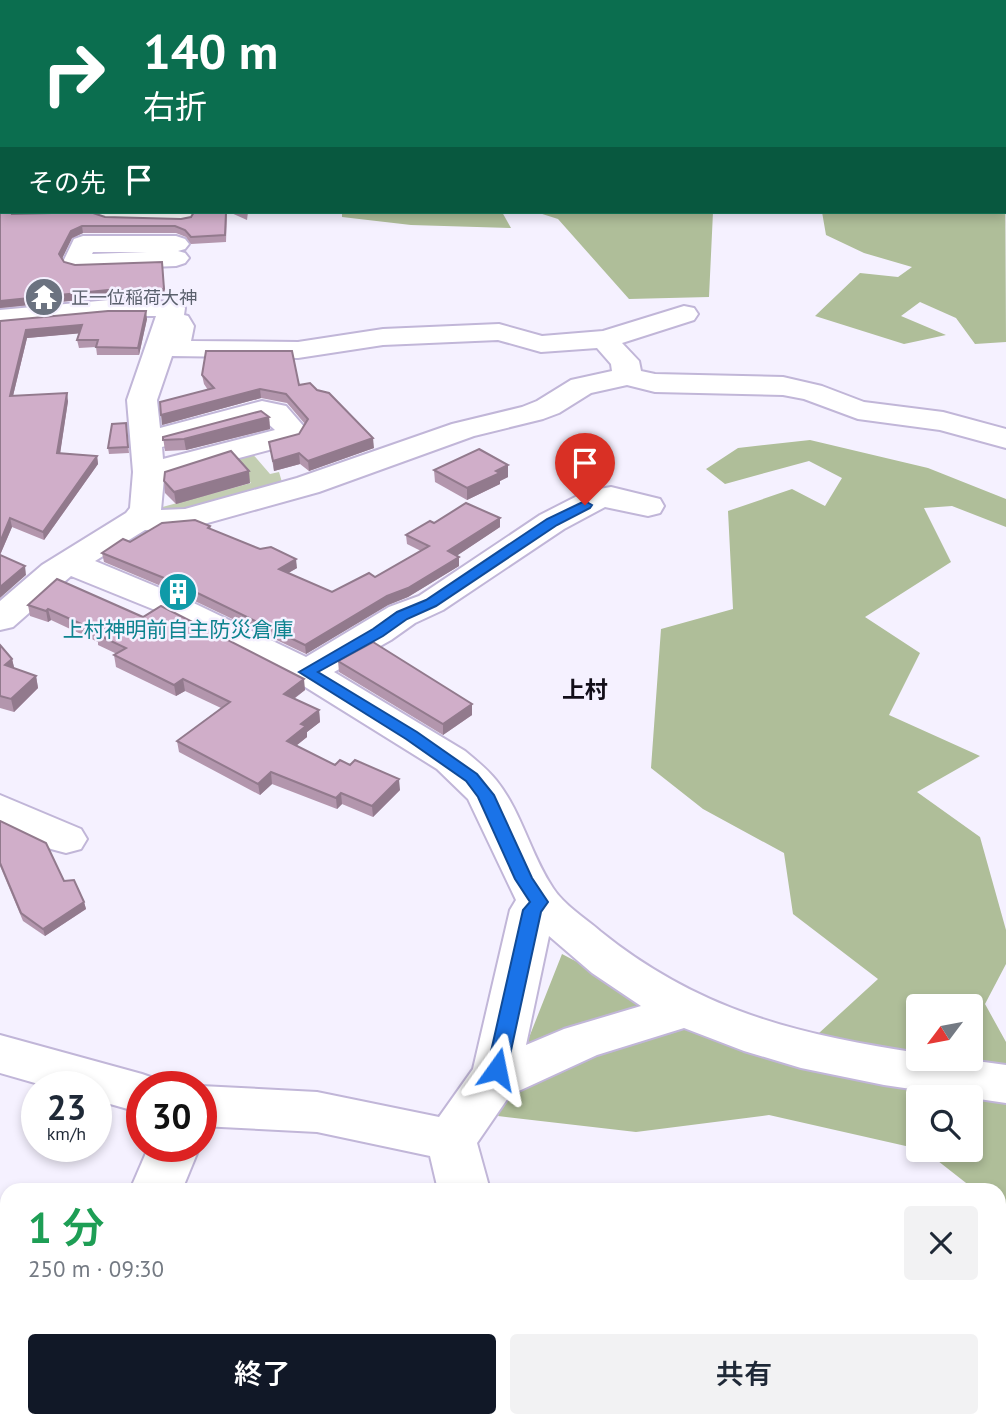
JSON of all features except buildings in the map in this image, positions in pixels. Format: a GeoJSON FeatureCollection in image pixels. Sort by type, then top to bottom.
{"type":"FeatureCollection","features":[{"type":"Feature","properties":{"kind":"street"},"geometry":{"type":"LineString","coordinates":[[0,619],[24,596],[69,563],[138,520],[146,508],[149,472],[142,400],[170,315],[176,251],[183,214],[106,214]]}},
{"type":"Feature","properties":{"kind":"street"},"geometry":{"type":"LineString","coordinates":[[0,318],[109,308],[170,315],[180,326],[175,348],[178,349],[299,350],[383,337],[499,332],[541,344],[606,339],[684,314]]}},
{"type":"Feature","properties":{"kind":"street"},"geometry":{"type":"LineString","coordinates":[[606,339],[612,351],[625,361],[627,376]]}},
{"type":"Feature","properties":{"kind":"street"},"geometry":{"type":"LineString","coordinates":[[138,520],[146,522],[186,519],[308,485],[463,430],[532,413],[548,407],[588,383],[627,376],[655,383],[710,382],[783,386],[812,392],[848,408],[943,421],[1006,439]]}},
{"type":"Feature","properties":{"kind":"street"},"geometry":{"type":"LineString","coordinates":[[145,442],[262,410],[275,412],[291,429],[288,436],[149,472]]}},
{"type":"Feature","properties":{"kind":"street"},"geometry":{"type":"LineString","coordinates":[[307,672],[378,632],[402,615],[431,603],[552,522],[598,498],[611,497],[648,506]]}},
{"type":"Feature","properties":{"kind":"street"},"geometry":{"type":"LineString","coordinates":[[69,563],[167,603],[307,672],[427,745],[471,778],[486,795],[524,879],[539,902],[575,935],[661,996],[728,1027],[816,1053],[1006,1084]]}},
{"type":"Feature","properties":{"kind":"street"},"geometry":{"type":"LineString","coordinates":[[0,809],[66,839]]}},
{"type":"Feature","properties":{"kind":"street"},"geometry":{"type":"LineString","coordinates":[[451,1140],[493,1081],[533,910],[539,902]]}},
{"type":"Feature","properties":{"kind":"street"},"geometry":{"type":"LineString","coordinates":[[493,1081],[581,1042],[687,1010]]}},
{"type":"Feature","properties":{"kind":"street"},"geometry":{"type":"LineString","coordinates":[[0,1054],[126,1089]]}},
{"type":"Feature","properties":{"kind":"street"},"geometry":{"type":"LineString","coordinates":[[217,1108],[317,1112],[451,1140]]}},
{"type":"Feature","properties":{"kind":"street"},"geometry":{"type":"LineString","coordinates":[[451,1140],[462,1183]]}},
{"type":"Feature","properties":{"kind":"street"},"geometry":{"type":"LineString","coordinates":[[159,1183],[168,1162]]}},
{"type":"Feature","properties":{"kind":"green space"},"geometry":{"type":"Polygon","coordinates":[[[342,214],[503,214],[511,228],[411,225],[342,217],[342,214]]]}},
{"type":"Feature","properties":{"kind":"green space"},"geometry":{"type":"Polygon","coordinates":[[[542,214],[713,214],[709,297],[629,299],[558,219],[542,214]]]}},
{"type":"Feature","properties":{"kind":"green space"},"geometry":{"type":"Polygon","coordinates":[[[822,214],[1005,214],[1006,342],[975,344],[956,318],[920,302],[901,316],[946,335],[904,344],[815,316],[860,273],[898,277],[912,267],[864,253],[826,235],[822,214]]]}},
{"type":"Feature","properties":{"kind":"green space"},"geometry":{"type":"Polygon","coordinates":[[[810,440],[928,468],[1006,499],[1006,527],[952,506],[924,508],[951,562],[865,617],[920,653],[889,715],[980,756],[917,792],[980,837],[1006,930],[1006,964],[985,1004],[1006,1042],[1006,1183],[966,1183],[939,1162],[983,1162],[983,1085],[906,1085],[906,1146],[769,1115],[636,1132],[498,1116],[562,954],[648,999],[795,1055],[878,979],[793,914],[784,853],[703,809],[651,768],[661,629],[733,609],[728,511],[792,489],[825,506],[842,478],[809,461],[725,484],[706,469],[738,448],[810,440]]]}},
{"type":"Feature","properties":{"kind":"green space"},"geometry":{"type":"Polygon","coordinates":[[[250,451],[270,474],[279,472],[284,489],[175,517],[155,509],[251,483],[228,457],[250,451]]]}},
{"type":"Feature","properties":{"kind":"place","name":"正一位稲荷大神"},"geometry":{"type":"Point","coordinates":[44,297]}},
{"type":"Feature","properties":{"kind":"place","name":"上村神明前自主防災倉庫"},"geometry":{"type":"Point","coordinates":[178,592]}},
{"type":"Feature","properties":{"kind":"district","name":"上村"},"geometry":{"type":"Point","coordinates":[585,689]}},
{"type":"Feature","properties":{"kind":"route"},"geometry":{"type":"LineString","coordinates":[[497,1069],[533,910],[539,902],[524,879],[486,795],[471,778],[412,735],[307,672],[378,632],[402,615],[431,603],[552,522],[585,505]]}}]}
